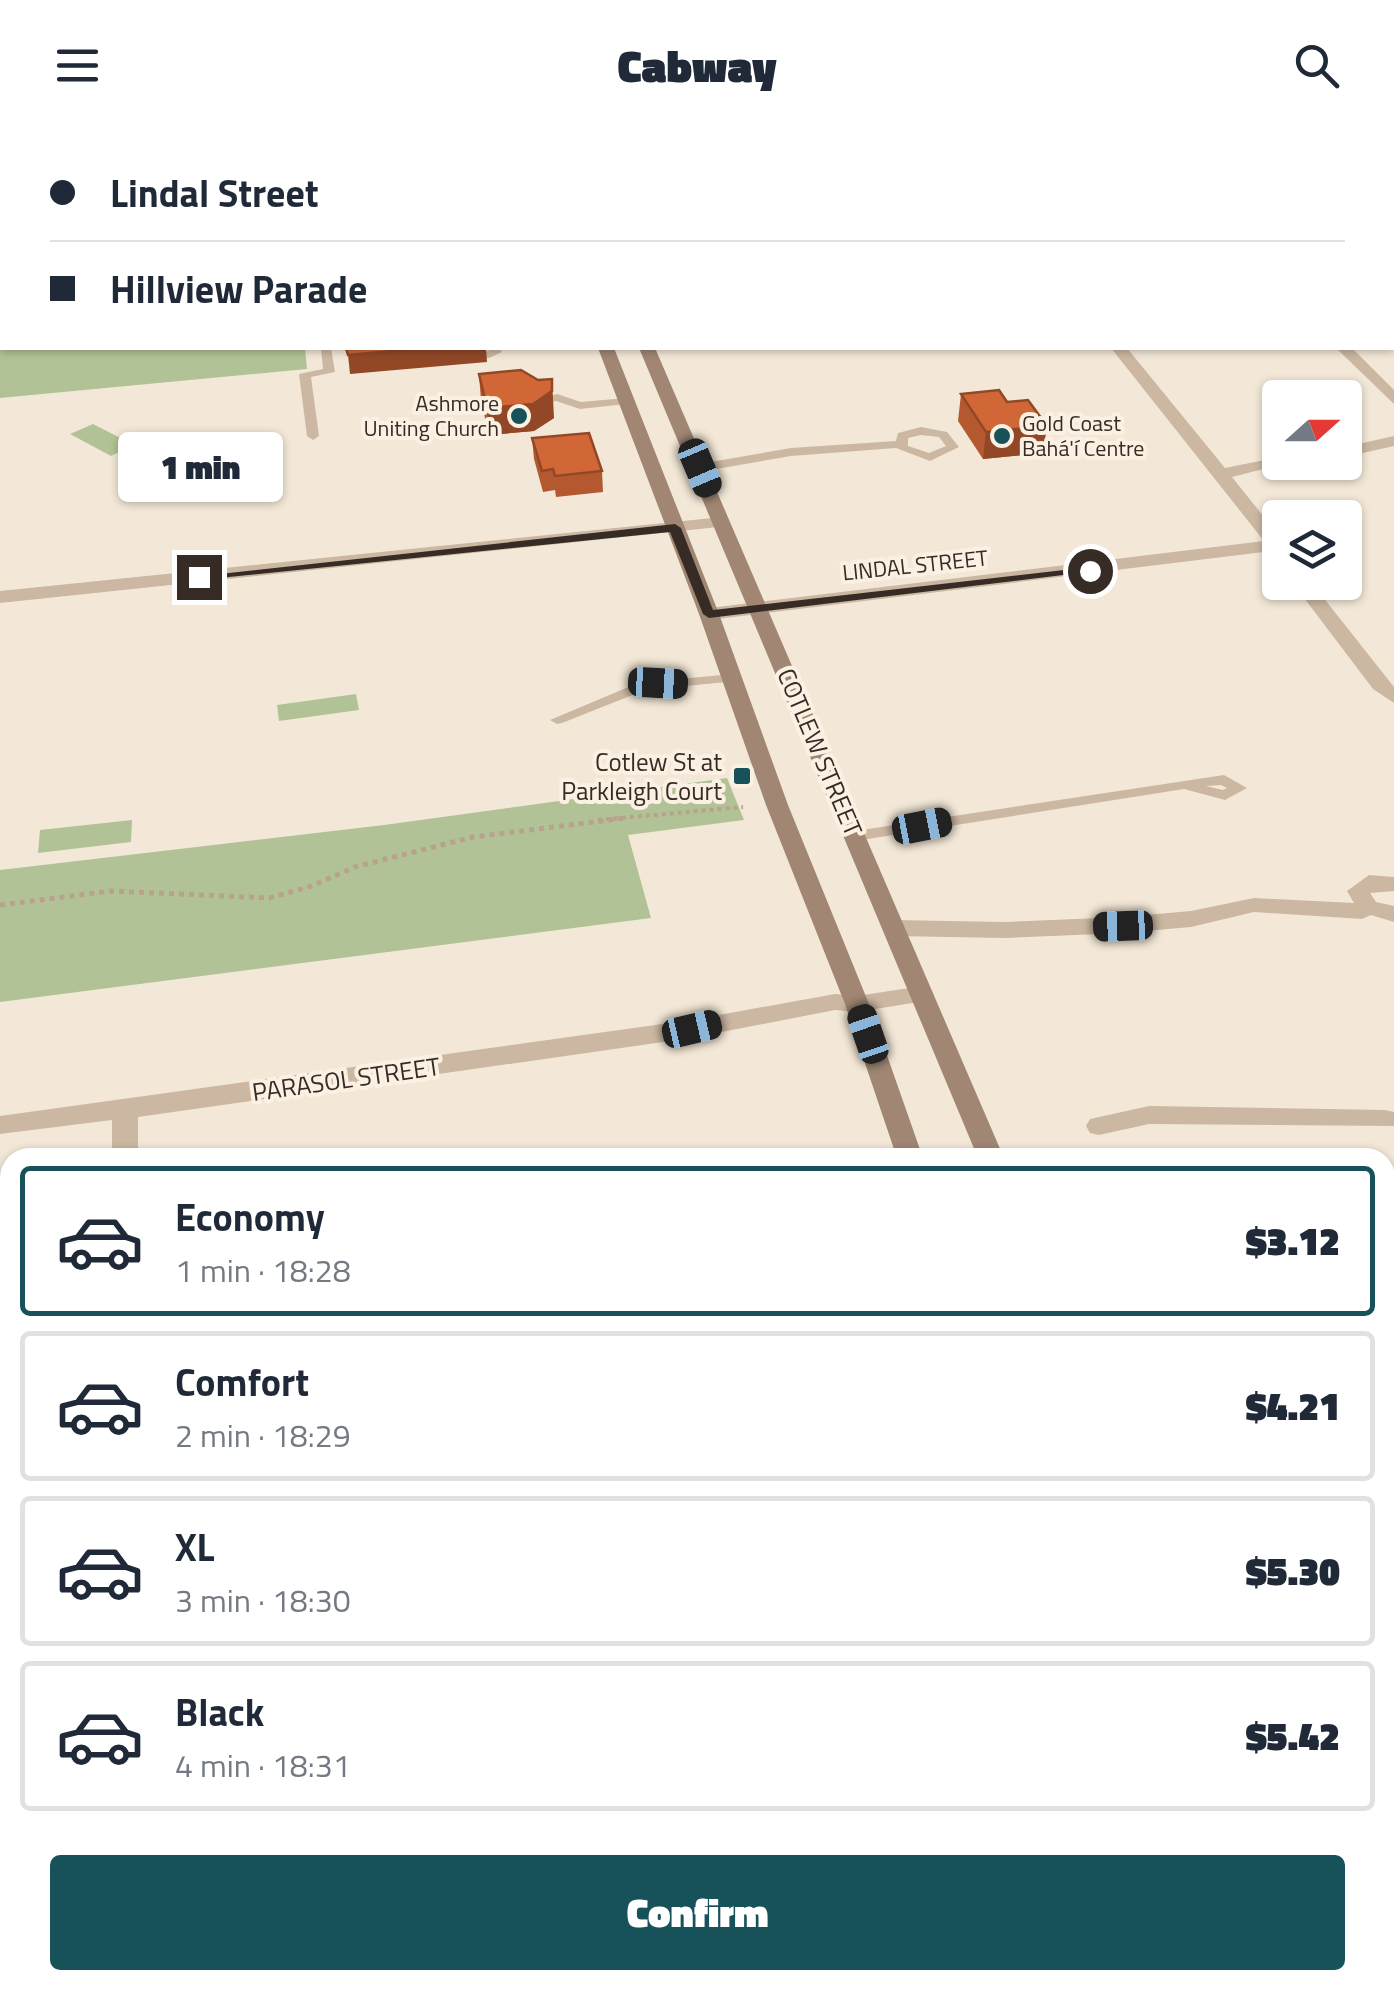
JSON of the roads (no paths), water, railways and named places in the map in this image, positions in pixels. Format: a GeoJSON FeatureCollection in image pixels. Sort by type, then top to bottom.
{"type":"FeatureCollection","features":[{"type":"Feature","properties":{"kind":"main road"},"geometry":{"type":"LineString","coordinates":[[607,350],[709,614],[777,805],[857,1004],[907,1148]]}},
{"type":"Feature","properties":{"kind":"main road","name":"COTLEW STREET"},"geometry":{"type":"LineString","coordinates":[[649,350],[987,1148]]}},
{"type":"Feature","properties":{"kind":"street"},"geometry":{"type":"LineString","coordinates":[[1121,350],[1262,528]]}},
{"type":"Feature","properties":{"kind":"street"},"geometry":{"type":"LineString","coordinates":[[1352,350],[1394,399]]}},
{"type":"Feature","properties":{"kind":"street"},"geometry":{"type":"LineString","coordinates":[[1362,448],[1394,441]]}},
{"type":"Feature","properties":{"kind":"street"},"geometry":{"type":"LineString","coordinates":[[1223,474],[1262,466]]}},
{"type":"Feature","properties":{"kind":"street"},"geometry":{"type":"LineString","coordinates":[[0,597],[722,522]]}},
{"type":"Feature","properties":{"kind":"street","name":"LINDAL STREET"},"geometry":{"type":"LineString","coordinates":[[709,614],[1262,553]]}},
{"type":"Feature","properties":{"kind":"street"},"geometry":{"type":"LineString","coordinates":[[1315,600],[1394,697]]}},
{"type":"Feature","properties":{"kind":"street"},"geometry":{"type":"LineString","coordinates":[[1368,908],[1358,896],[1361,886],[1378,881],[1394,884]]}},
{"type":"Feature","properties":{"kind":"street"},"geometry":{"type":"LineString","coordinates":[[894,928],[1123,926],[1191,919],[1254,905],[1368,908],[1394,914]]}},
{"type":"Feature","properties":{"kind":"street","name":"PARASOL STREET"},"geometry":{"type":"LineString","coordinates":[[0,1125],[692,1029],[756,1030],[840,1018],[857,1004],[922,994]]}},
{"type":"Feature","properties":{"kind":"street"},"geometry":{"type":"LineString","coordinates":[[124,1110],[124,1148]]}},
{"type":"Feature","properties":{"kind":"street"},"geometry":{"type":"LineString","coordinates":[[1099,1126],[1166,1114],[1391,1118]]}},
{"type":"Feature","properties":{"kind":"lane"},"geometry":{"type":"LineString","coordinates":[[313,436],[304,374],[329,372],[326,350]]}},
{"type":"Feature","properties":{"kind":"lane"},"geometry":{"type":"LineString","coordinates":[[541,402],[557,409],[626,402]]}},
{"type":"Feature","properties":{"kind":"lane"},"geometry":{"type":"LineString","coordinates":[[700,468],[791,452],[899,444]]}},
{"type":"Feature","properties":{"kind":"lane"},"geometry":{"type":"LineString","coordinates":[[557,720],[643,686],[732,678]]}},
{"type":"Feature","properties":{"kind":"lane"},"geometry":{"type":"LineString","coordinates":[[855,836],[1004,810],[1190,787]]}},
{"type":"Feature","properties":{"kind":"place","name":"Ashmore Uniting Church"},"geometry":{"type":"Point","coordinates":[519,416]}},
{"type":"Feature","properties":{"kind":"place","name":"Gold Coast Bahá'í Centre"},"geometry":{"type":"Point","coordinates":[1002,436]}},
{"type":"Feature","properties":{"kind":"place","name":"Cotlew St at Parkleigh Court"},"geometry":{"type":"Point","coordinates":[742,776]}}]}
